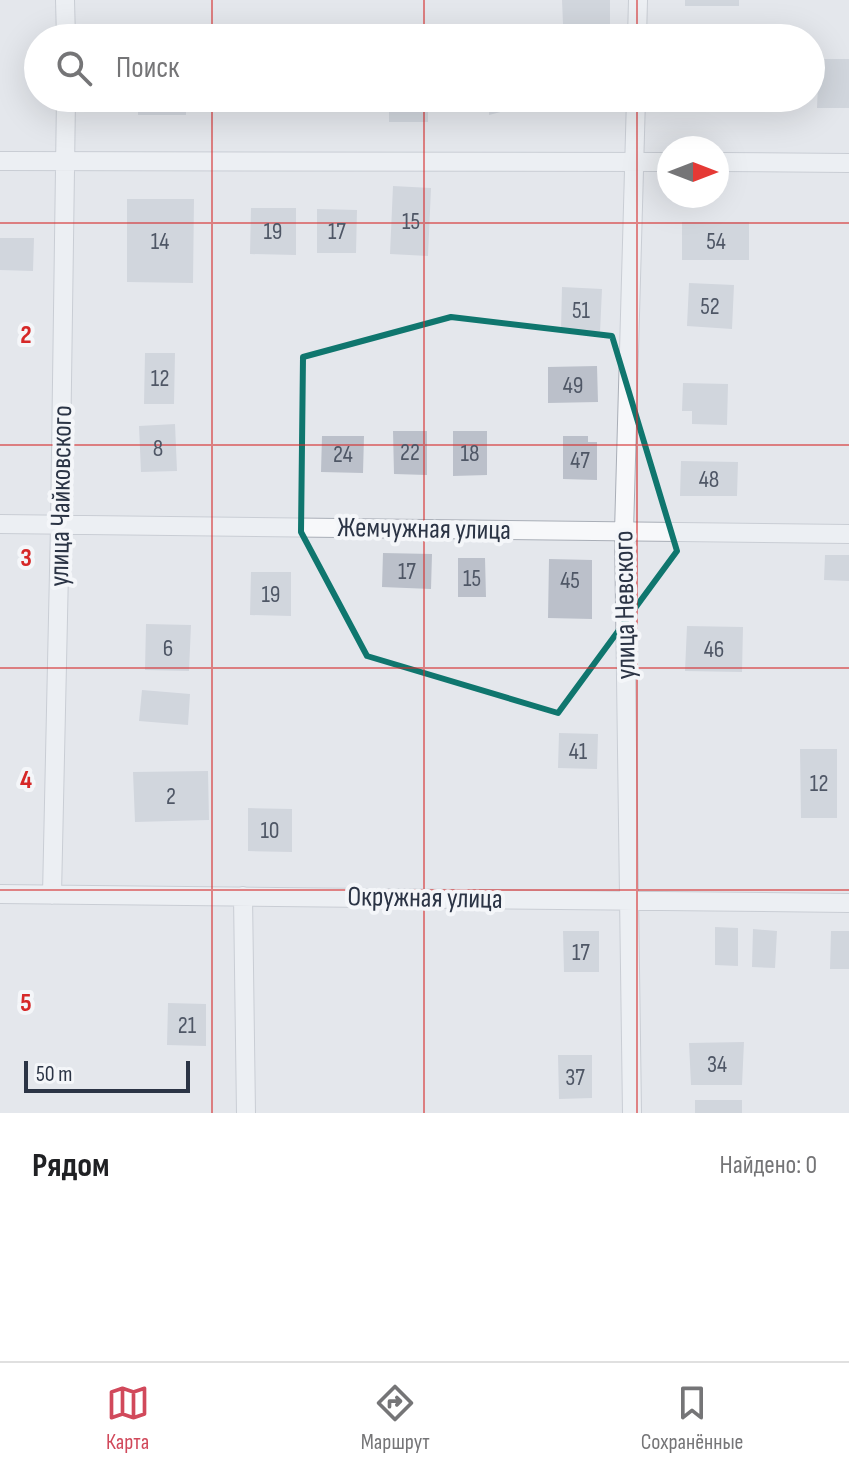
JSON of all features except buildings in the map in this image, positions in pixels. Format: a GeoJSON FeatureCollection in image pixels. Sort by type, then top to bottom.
{"type":"FeatureCollection","features":[{"type":"Feature","properties":{"kind":"street"},"geometry":{"type":"LineString","coordinates":[[65,0],[66,24]]}},
{"type":"Feature","properties":{"kind":"street"},"geometry":{"type":"LineString","coordinates":[[637,24],[638,0]]}},
{"type":"Feature","properties":{"kind":"street","name":"улица Чайковского"},"geometry":{"type":"LineString","coordinates":[[52,895],[66,112]]}},
{"type":"Feature","properties":{"kind":"street","name":"улица Невского"},"geometry":{"type":"LineString","coordinates":[[632,1113],[624,532],[636,112]]}},
{"type":"Feature","properties":{"kind":"street"},"geometry":{"type":"LineString","coordinates":[[0,161],[657,162]]}},
{"type":"Feature","properties":{"kind":"street"},"geometry":{"type":"LineString","coordinates":[[729,162],[849,163]]}},
{"type":"Feature","properties":{"kind":"street","name":"Жемчужная улица"},"geometry":{"type":"LineString","coordinates":[[0,524],[849,534]]}},
{"type":"Feature","properties":{"kind":"street","name":"Окружная улица"},"geometry":{"type":"LineString","coordinates":[[0,894],[849,903]]}},
{"type":"Feature","properties":{"kind":"street"},"geometry":{"type":"LineString","coordinates":[[243,896],[246,1113]]}},
{"type":"Feature","properties":{"kind":"highlighted area"},"geometry":{"type":"Polygon","coordinates":[[[451,317],[612,336],[677,551],[558,713],[367,656],[301,532],[303,357],[451,317]]]}}]}
